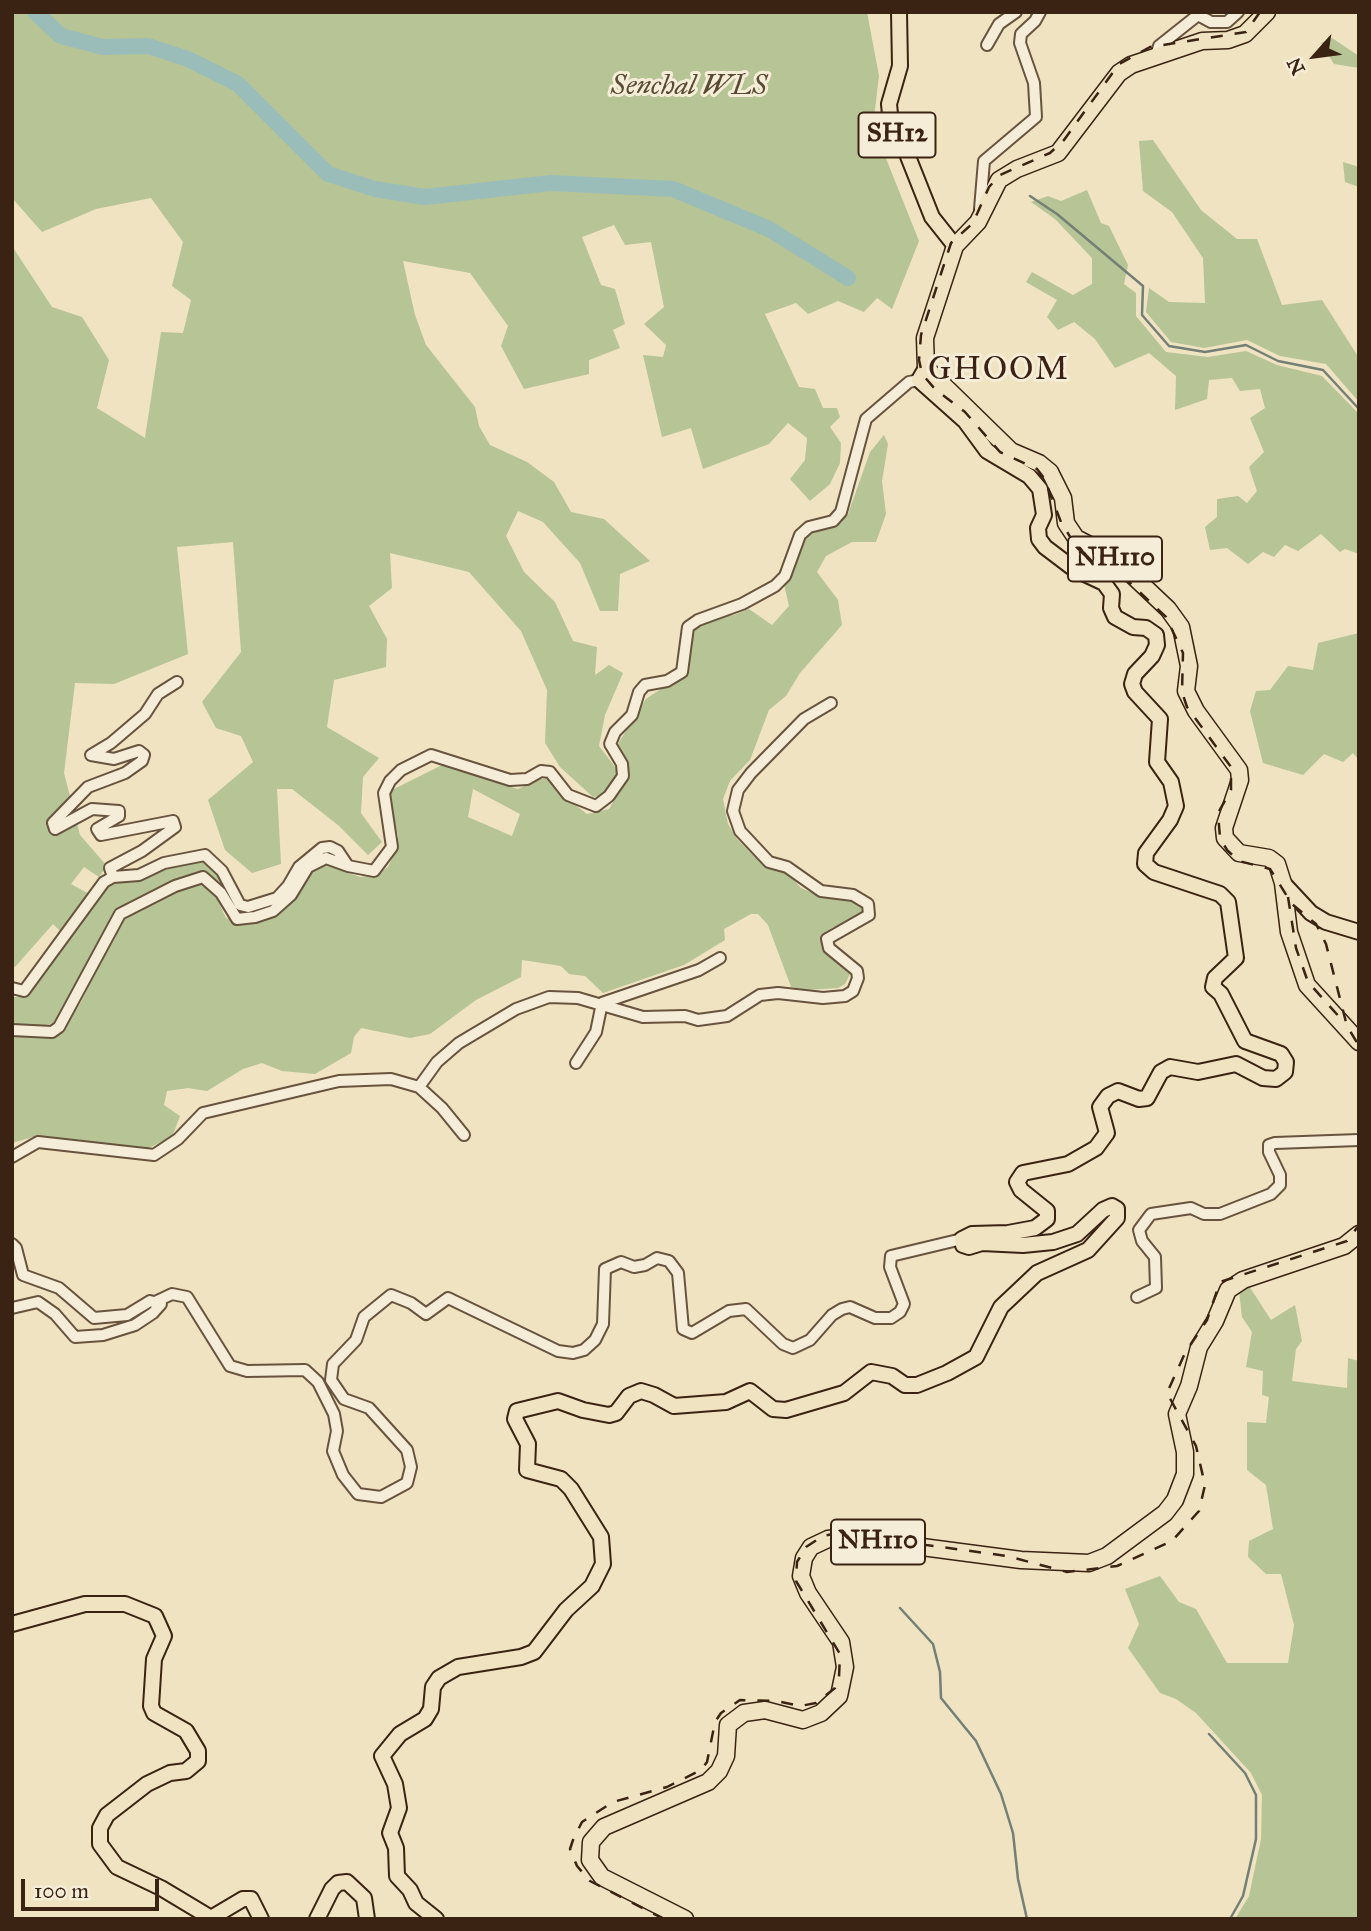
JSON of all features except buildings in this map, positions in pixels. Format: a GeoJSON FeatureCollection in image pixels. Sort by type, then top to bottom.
{"type":"FeatureCollection","features":[{"type":"Feature","properties":{"kind":"highway"},"geometry":{"type":"LineString","coordinates":[[922,374],[925,338],[955,246],[978,222],[999,180],[1017,169],[1058,153],[1119,73],[1156,56],[1202,41],[1228,40],[1245,34],[1267,12]]}},
{"type":"Feature","properties":{"kind":"highway","name":"NH110"},"geometry":{"type":"LineString","coordinates":[[922,374],[1011,451],[1039,463],[1050,472],[1061,491],[1066,523],[1076,538],[1113,557],[1168,610],[1181,627],[1189,666],[1186,691],[1196,711],[1239,771],[1240,780],[1224,828],[1225,838],[1240,853],[1269,858],[1277,864],[1283,883],[1289,932],[1307,985],[1359,1042]]}},
{"type":"Feature","properties":{"kind":"highway","name":"NH110"},"geometry":{"type":"LineString","coordinates":[[685,1919],[602,1877],[590,1860],[591,1842],[596,1833],[604,1827],[708,1782],[719,1772],[726,1756],[728,1725],[744,1713],[765,1710],[803,1720],[821,1713],[839,1696],[845,1667],[841,1642],[808,1593],[801,1576],[804,1558],[811,1547],[828,1539],[846,1536],[1021,1560],[1089,1563],[1107,1556],[1165,1513],[1175,1500],[1185,1474],[1185,1452],[1177,1414],[1189,1386],[1199,1347],[1215,1321],[1228,1290],[1243,1280],[1343,1246],[1359,1234]]}},
{"type":"Feature","properties":{"kind":"main road","name":"SH12"},"geometry":{"type":"LineString","coordinates":[[899,12],[900,66],[888,104],[891,124],[907,154],[932,216],[955,246]]}},
{"type":"Feature","properties":{"kind":"main road"},"geometry":{"type":"LineString","coordinates":[[436,1919],[416,1903],[397,1876],[396,1848],[390,1833],[399,1808],[395,1784],[382,1756],[400,1734],[425,1719],[431,1709],[433,1687],[439,1678],[458,1667],[521,1657],[534,1652],[566,1611],[592,1586],[603,1564],[601,1537],[571,1489],[561,1479],[527,1470],[528,1444],[515,1419],[517,1411],[558,1401],[609,1415],[616,1413],[629,1396],[641,1391],[674,1406],[726,1402],[750,1391],[773,1409],[786,1409],[844,1392],[871,1372],[892,1376],[905,1385],[917,1385],[976,1357],[1001,1307],[1045,1267],[1088,1250],[1117,1218],[1117,1209],[1112,1206],[1103,1210],[1077,1234],[1053,1242],[1023,1245],[982,1243],[969,1247],[964,1245],[962,1239],[972,1234],[1007,1233],[1035,1228],[1047,1219],[1047,1210],[1021,1190],[1017,1182],[1023,1173],[1068,1164],[1096,1148],[1107,1133],[1100,1107],[1108,1096],[1118,1091],[1139,1099],[1147,1098],[1161,1072],[1170,1067],[1198,1072],[1236,1064],[1264,1079],[1276,1079],[1285,1072],[1286,1062],[1281,1054],[1245,1041],[1221,994],[1213,987],[1215,978],[1236,958],[1228,902],[1220,894],[1154,873],[1145,864],[1146,853],[1170,820],[1176,806],[1171,782],[1157,762],[1160,719],[1135,692],[1132,684],[1135,674],[1152,656],[1157,645],[1156,635],[1146,628],[1133,627],[1115,617],[1111,608],[1112,594],[1104,583],[1074,569],[1045,547],[1039,539],[1038,528],[1044,515],[1040,489],[1030,476],[987,451],[965,421],[922,374]]}},
{"type":"Feature","properties":{"kind":"main road"},"geometry":{"type":"LineString","coordinates":[[1283,883],[1311,913],[1326,922],[1359,932]]}},
{"type":"Feature","properties":{"kind":"main road"},"geometry":{"type":"LineString","coordinates":[[12,1624],[85,1604],[125,1604],[155,1616],[164,1636],[154,1659],[151,1706],[154,1713],[186,1731],[198,1752],[198,1761],[186,1770],[170,1773],[147,1784],[107,1815],[100,1828],[100,1844],[117,1867],[161,1888],[211,1918],[243,1899],[251,1899],[261,1919]]}},
{"type":"Feature","properties":{"kind":"main road"},"geometry":{"type":"LineString","coordinates":[[317,1919],[332,1889],[338,1883],[347,1882],[364,1898],[367,1919]]}},
{"type":"Feature","properties":{"kind":"street"},"geometry":{"type":"LineString","coordinates":[[986,45],[999,24],[1016,12]]}},
{"type":"Feature","properties":{"kind":"street"},"geometry":{"type":"LineString","coordinates":[[978,222],[984,160],[1036,117],[1034,83],[1020,43],[1021,34],[1035,22],[1040,12]]}},
{"type":"Feature","properties":{"kind":"street"},"geometry":{"type":"LineString","coordinates":[[1156,56],[1159,46],[1198,15],[1211,22],[1227,22],[1238,12]]}},
{"type":"Feature","properties":{"kind":"street"},"geometry":{"type":"LineString","coordinates":[[12,1030],[52,1032],[60,1027],[120,914],[174,886],[203,877],[221,893],[237,919],[273,911],[291,895],[308,867],[326,858],[374,871],[392,847],[393,836],[384,793],[390,781],[401,770],[431,755],[510,780],[527,779],[541,771],[551,772],[568,795],[596,806],[609,796],[623,776],[622,764],[610,744],[615,732],[632,715],[639,692],[645,685],[667,681],[682,672],[688,627],[698,620],[742,604],[780,581],[800,535],[809,527],[834,521],[841,512],[866,419],[922,374]]}},
{"type":"Feature","properties":{"kind":"street"},"geometry":{"type":"LineString","coordinates":[[113,877],[110,868],[142,852],[175,827],[173,821],[101,835],[97,829],[119,816],[120,811],[93,808],[55,829],[53,823],[88,787],[125,773],[142,761],[144,755],[139,751],[114,759],[91,755],[111,743],[145,714],[158,694],[177,682]]}},
{"type":"Feature","properties":{"kind":"street"},"geometry":{"type":"LineString","coordinates":[[419,1087],[437,1062],[459,1043],[516,1009],[549,997],[578,998],[602,1003],[643,1017],[685,1016],[698,1020],[727,1016],[760,995],[778,993],[823,998],[845,996],[853,991],[859,978],[857,971],[829,948],[827,939],[869,915],[868,904],[853,895],[821,891],[787,867],[769,862],[740,831],[733,811],[738,790],[751,773],[804,719],[831,703]]}},
{"type":"Feature","properties":{"kind":"street"},"geometry":{"type":"LineString","coordinates":[[12,988],[24,991],[104,882],[113,877],[139,875],[164,863],[205,855],[222,871],[240,905],[248,908],[277,898],[299,867],[321,848],[330,847],[338,852],[348,866]]}},
{"type":"Feature","properties":{"kind":"street"},"geometry":{"type":"LineString","coordinates":[[602,1003],[699,970],[720,958]]}},
{"type":"Feature","properties":{"kind":"street"},"geometry":{"type":"LineString","coordinates":[[576,1063],[596,1032],[602,1003]]}},
{"type":"Feature","properties":{"kind":"street"},"geometry":{"type":"LineString","coordinates":[[12,1157],[38,1142],[154,1155],[178,1139],[203,1113],[339,1081],[391,1079],[419,1087],[442,1108],[464,1135]]}},
{"type":"Feature","properties":{"kind":"street"},"geometry":{"type":"LineString","coordinates":[[1137,1297],[1156,1288],[1155,1257],[1142,1241],[1139,1230],[1151,1214],[1191,1208],[1205,1214],[1220,1214],[1271,1194],[1280,1185],[1280,1175],[1269,1152],[1269,1145],[1359,1140]]}},
{"type":"Feature","properties":{"kind":"street"},"geometry":{"type":"LineString","coordinates":[[155,1302],[172,1294],[187,1297],[230,1366],[247,1371],[305,1370],[318,1382],[334,1414],[337,1431],[333,1451],[343,1475],[358,1494],[381,1497],[407,1483],[411,1467],[407,1450],[369,1408],[344,1399],[331,1380],[334,1364],[356,1340],[364,1317],[391,1295],[411,1303],[426,1314],[448,1298],[558,1351],[573,1353],[584,1350],[595,1340],[603,1324],[601,1284],[605,1269],[621,1262],[634,1267],[645,1265],[657,1258],[669,1261],[678,1273],[683,1329],[692,1333],[729,1311],[746,1309],[783,1345],[793,1348],[810,1340],[832,1315],[842,1309],[850,1307],[875,1318],[891,1318],[901,1312],[904,1304],[890,1267],[891,1256],[962,1239]]}},
{"type":"Feature","properties":{"kind":"street"},"geometry":{"type":"LineString","coordinates":[[12,1244],[16,1248],[23,1275],[59,1288],[94,1318],[127,1315],[150,1301],[161,1304],[135,1325],[103,1335],[75,1337],[55,1314],[38,1302],[12,1308]]}},
{"type":"Feature","properties":{"kind":"green space","name":"Senchal WLS"},"geometry":{"type":"Polygon","coordinates":[[[12,12],[31,12],[60,40],[103,51],[144,53],[196,68],[235,87],[326,177],[376,193],[426,202],[552,188],[672,195],[768,235],[846,280],[853,281],[850,274],[770,226],[673,186],[550,180],[424,195],[329,171],[239,81],[188,56],[147,43],[103,44],[63,32],[41,12],[867,12],[879,76],[873,126],[919,241],[892,309],[877,298],[864,312],[838,301],[808,314],[796,303],[765,314],[799,387],[815,389],[823,408],[837,408],[840,417],[830,427],[841,443],[840,463],[830,484],[810,501],[790,479],[805,460],[807,438],[788,423],[769,444],[703,469],[691,428],[662,437],[643,355],[663,357],[666,345],[644,324],[664,307],[651,242],[625,245],[614,225],[582,237],[601,285],[615,289],[625,324],[613,330],[620,348],[589,360],[589,374],[524,389],[501,346],[508,326],[470,273],[403,261],[415,315],[426,345],[475,407],[479,426],[490,445],[527,462],[554,482],[571,512],[604,519],[650,561],[620,574],[618,611],[600,611],[580,563],[543,522],[518,511],[506,536],[524,572],[555,602],[573,641],[597,647],[595,675],[609,665],[623,673],[605,715],[599,746],[619,772],[607,794],[593,797],[560,767],[545,743],[547,690],[521,631],[469,572],[390,553],[392,588],[369,606],[387,639],[386,667],[334,680],[327,727],[379,758],[363,777],[361,813],[382,842],[368,855],[338,825],[292,789],[277,789],[281,864],[252,873],[225,850],[208,800],[253,762],[241,736],[216,728],[202,702],[241,652],[233,542],[177,547],[188,654],[114,684],[75,683],[64,773],[80,835],[107,866],[99,877],[84,867],[71,884],[91,895],[61,932],[53,924],[15,967],[12,965],[12,246],[52,307],[82,317],[109,360],[97,408],[145,438],[161,332],[183,333],[191,300],[172,286],[183,242],[151,198],[96,209],[42,232],[12,198],[12,12]]]}},
{"type":"Feature","properties":{"kind":"green space"},"geometry":{"type":"Polygon","coordinates":[[[1332,38],[1359,56],[1359,68],[1334,64],[1321,43],[1332,38]]]}},
{"type":"Feature","properties":{"kind":"green space"},"geometry":{"type":"Polygon","coordinates":[[[1153,140],[1201,210],[1237,239],[1257,239],[1282,305],[1322,300],[1359,358],[1359,402],[1326,364],[1280,356],[1247,340],[1204,348],[1171,342],[1146,312],[1149,288],[1169,302],[1205,303],[1203,258],[1172,212],[1143,191],[1139,141],[1153,140]]]}},
{"type":"Feature","properties":{"kind":"green space"},"geometry":{"type":"Polygon","coordinates":[[[1343,162],[1359,167],[1359,187],[1345,182],[1343,162]]]}},
{"type":"Feature","properties":{"kind":"green space"},"geometry":{"type":"Polygon","coordinates":[[[1087,190],[1101,223],[1109,226],[1128,265],[1124,284],[1136,293],[1136,316],[1166,352],[1208,357],[1246,351],[1277,365],[1322,376],[1359,414],[1359,554],[1345,549],[1340,552],[1321,534],[1298,551],[1285,545],[1274,557],[1263,552],[1248,564],[1227,548],[1210,550],[1205,527],[1217,517],[1217,499],[1238,496],[1247,503],[1257,491],[1249,467],[1264,452],[1250,418],[1265,408],[1260,389],[1240,391],[1232,378],[1209,380],[1207,399],[1175,410],[1176,376],[1149,353],[1115,368],[1095,339],[1074,322],[1058,330],[1047,317],[1057,300],[1026,282],[1032,272],[1073,295],[1092,284],[1092,258],[1055,219],[1031,202],[1048,196],[1061,201],[1087,190]]]}},
{"type":"Feature","properties":{"kind":"green space"},"geometry":{"type":"Polygon","coordinates":[[[884,435],[888,444],[882,481],[886,514],[876,542],[852,542],[826,556],[817,572],[838,600],[842,625],[800,673],[786,696],[769,710],[750,760],[730,781],[723,799],[728,824],[737,839],[765,867],[786,871],[801,888],[822,897],[851,898],[865,905],[864,915],[842,929],[833,927],[824,933],[823,942],[850,974],[845,984],[838,988],[807,990],[791,987],[768,925],[758,914],[751,914],[724,929],[725,940],[684,965],[603,993],[585,976],[569,974],[561,966],[522,960],[521,977],[476,1000],[430,1034],[410,1038],[361,1028],[354,1037],[351,1053],[315,1074],[282,1071],[262,1063],[243,1069],[207,1091],[188,1088],[167,1091],[164,1105],[180,1116],[172,1137],[142,1151],[33,1137],[12,1143],[12,1033],[64,1028],[81,1002],[115,931],[125,917],[174,888],[202,882],[217,899],[226,918],[246,925],[262,922],[279,910],[318,866],[330,866],[360,877],[376,875],[388,867],[398,836],[388,796],[394,789],[442,765],[518,789],[540,779],[549,779],[555,789],[587,814],[609,809],[627,778],[615,752],[619,742],[646,699],[683,674],[688,641],[694,630],[706,620],[749,609],[772,625],[789,606],[784,584],[801,541],[809,532],[848,514],[870,452],[884,435]],[[473,789],[468,817],[512,836],[520,814],[473,789]]]}},
{"type":"Feature","properties":{"kind":"green space"},"geometry":{"type":"Polygon","coordinates":[[[1359,633],[1359,760],[1353,753],[1343,762],[1324,754],[1303,775],[1263,763],[1250,711],[1256,691],[1270,690],[1288,666],[1313,670],[1318,643],[1359,633]]]}},
{"type":"Feature","properties":{"kind":"green space"},"geometry":{"type":"Polygon","coordinates":[[[331,851],[336,856],[326,855],[279,904],[249,915],[237,914],[205,874],[177,880],[112,919],[59,1021],[40,1027],[12,1027],[12,997],[23,997],[31,990],[100,891],[113,881],[136,881],[165,864],[205,860],[212,864],[238,906],[264,905],[321,852],[331,851]]]}},
{"type":"Feature","properties":{"kind":"green space"},"geometry":{"type":"Polygon","coordinates":[[[1249,1286],[1271,1320],[1295,1305],[1302,1341],[1296,1349],[1292,1381],[1347,1388],[1348,1358],[1359,1361],[1359,1919],[1235,1919],[1249,1896],[1261,1839],[1262,1795],[1251,1773],[1196,1713],[1176,1699],[1160,1693],[1128,1648],[1139,1624],[1125,1589],[1160,1576],[1179,1602],[1196,1609],[1227,1663],[1288,1663],[1294,1625],[1281,1574],[1266,1574],[1248,1557],[1249,1541],[1273,1529],[1266,1485],[1247,1470],[1247,1422],[1266,1423],[1269,1397],[1262,1395],[1263,1371],[1246,1367],[1252,1332],[1242,1317],[1239,1291],[1249,1286]]]}},
{"type":"Feature","properties":{"kind":"waterway"},"geometry":{"type":"LineString","coordinates":[[35,12],[61,36],[103,47],[148,46],[188,59],[238,84],[328,174],[375,189],[425,197],[551,183],[673,189],[769,229],[848,278]]}},
{"type":"Feature","properties":{"kind":"waterway"},"geometry":{"type":"LineString","coordinates":[[1030,196],[1057,214],[1143,286],[1142,315],[1169,346],[1205,352],[1246,345],[1278,361],[1323,370],[1359,409]]}},
{"type":"Feature","properties":{"kind":"waterway"},"geometry":{"type":"LineString","coordinates":[[900,1608],[933,1644],[940,1672],[941,1698],[976,1741],[1001,1794],[1013,1833],[1018,1879],[1027,1919]]}},
{"type":"Feature","properties":{"kind":"waterway"},"geometry":{"type":"LineString","coordinates":[[1209,1734],[1245,1773],[1256,1795],[1256,1839],[1243,1896],[1230,1919]]}},
{"type":"Feature","properties":{"kind":"railway"},"geometry":{"type":"LineString","coordinates":[[1260,12],[1246,32],[1150,47],[1119,64],[1064,140],[1050,153],[1000,175],[989,187],[973,223],[951,243],[921,335],[919,360],[922,374],[935,389],[965,412],[1000,452],[1037,469],[1044,478],[1061,522],[1074,543],[1107,561],[1166,617],[1183,653],[1182,692],[1187,707],[1231,767],[1231,790],[1218,813],[1220,838],[1227,850],[1239,861],[1270,869],[1292,904],[1316,924],[1326,944],[1347,1026],[1359,1046]]}},
{"type":"Feature","properties":{"kind":"railway"},"geometry":{"type":"LineString","coordinates":[[1288,897],[1296,948],[1308,982],[1342,1020]]}},
{"type":"Feature","properties":{"kind":"railway"},"geometry":{"type":"LineString","coordinates":[[664,1919],[590,1881],[577,1866],[570,1849],[573,1840],[582,1822],[613,1802],[667,1787],[701,1770],[707,1762],[715,1722],[721,1713],[740,1700],[776,1701],[800,1706],[816,1703],[835,1688],[839,1677],[840,1654],[796,1581],[797,1562],[806,1547],[823,1536],[838,1533],[1007,1556],[1067,1572],[1117,1566],[1172,1541],[1199,1511],[1205,1485],[1196,1446],[1167,1393],[1185,1353],[1207,1320],[1220,1282],[1347,1241],[1359,1225]]}},
{"type":"Feature","properties":{"kind":"district","name":"GHOOM"},"geometry":{"type":"Point","coordinates":[999,371]}}]}
